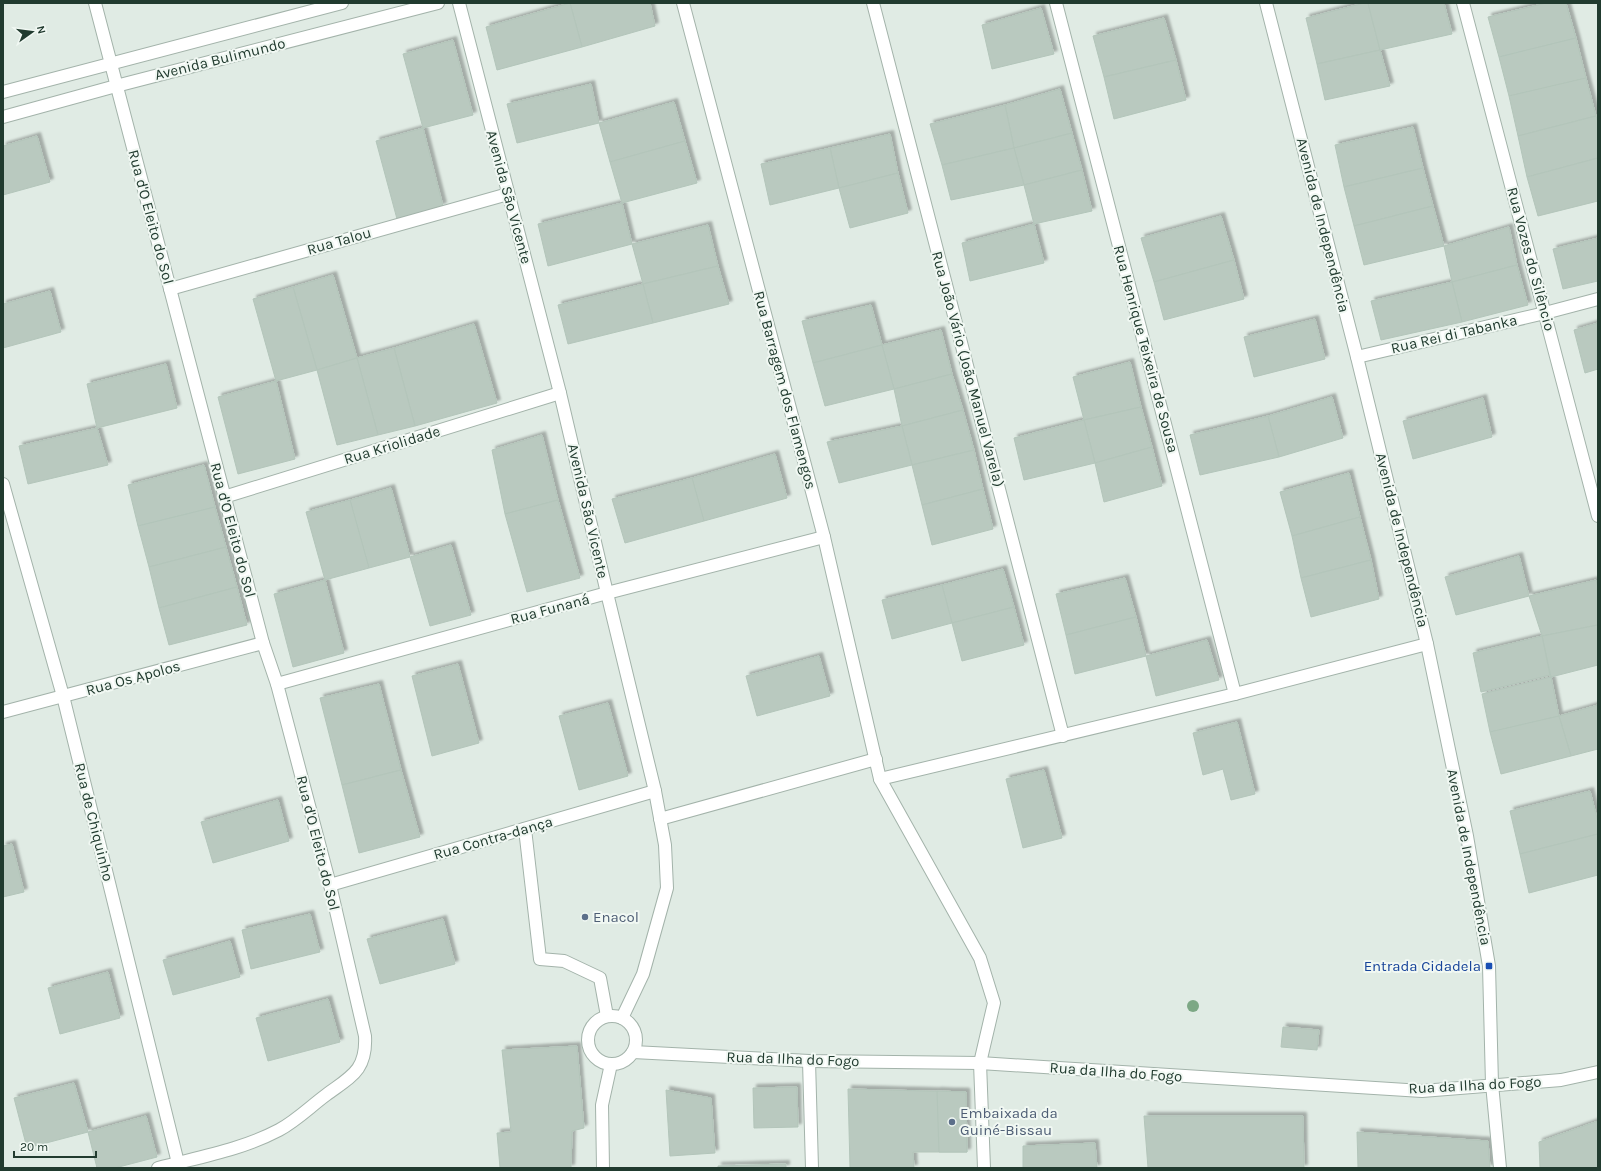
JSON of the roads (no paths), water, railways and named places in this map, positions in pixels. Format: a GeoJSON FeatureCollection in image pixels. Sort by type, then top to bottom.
{"type":"FeatureCollection","features":[{"type":"Feature","properties":{"kind":"street","name":"Rua d'O Eleito do Sol"},"geometry":{"type":"LineString","coordinates":[[95,3],[262,643],[277,684],[330,885],[365,1036],[366,1047],[364,1058],[355,1073],[281,1129],[234,1149],[178,1163]]}},
{"type":"Feature","properties":{"kind":"street","name":"Avenida Bulimundo"},"geometry":{"type":"LineString","coordinates":[[3,92],[342,3]]}},
{"type":"Feature","properties":{"kind":"street","name":"Avenida Bulimundo"},"geometry":{"type":"LineString","coordinates":[[3,117],[116,86],[438,3]]}},
{"type":"Feature","properties":{"kind":"street","name":"Avenida São Vicente"},"geometry":{"type":"LineString","coordinates":[[459,3],[560,393],[607,593],[656,791],[665,845],[667,888],[643,974],[622,1018]]}},
{"type":"Feature","properties":{"kind":"street","name":"Rua Barragem dos Flamengos"},"geometry":{"type":"LineString","coordinates":[[683,3],[824,537],[880,779],[980,958],[994,1003],[980,1063],[984,1168]]}},
{"type":"Feature","properties":{"kind":"street","name":"Rua João Vário (João Manuel Varela)"},"geometry":{"type":"LineString","coordinates":[[874,3],[1063,736]]}},
{"type":"Feature","properties":{"kind":"street","name":"Rua Henrique Teixeira de Sousa"},"geometry":{"type":"LineString","coordinates":[[1056,3],[1235,694]]}},
{"type":"Feature","properties":{"kind":"street","name":"Avenida de Independência"},"geometry":{"type":"LineString","coordinates":[[1266,3],[1357,357],[1427,644],[1466,836],[1489,966],[1492,1084],[1500,1168]]}},
{"type":"Feature","properties":{"kind":"street","name":"Rua Vozes do Silêncio"},"geometry":{"type":"LineString","coordinates":[[1463,3],[1598,516]]}},
{"type":"Feature","properties":{"kind":"street","name":"Rua Talou"},"geometry":{"type":"LineString","coordinates":[[170,288],[508,194]]}},
{"type":"Feature","properties":{"kind":"street","name":"Rua Rei di Tabanka"},"geometry":{"type":"LineString","coordinates":[[1357,357],[1545,313],[1598,299]]}},
{"type":"Feature","properties":{"kind":"street","name":"Rua Kriolidade"},"geometry":{"type":"LineString","coordinates":[[224,497],[560,393]]}},
{"type":"Feature","properties":{"kind":"street","name":"Rua de Chiquinho"},"geometry":{"type":"LineString","coordinates":[[3,484],[63,696],[178,1163]]}},
{"type":"Feature","properties":{"kind":"street","name":"Rua Funaná"},"geometry":{"type":"LineString","coordinates":[[277,684],[607,593],[824,537]]}},
{"type":"Feature","properties":{"kind":"street","name":"Rua Os Apolos"},"geometry":{"type":"LineString","coordinates":[[3,712],[262,643]]}},
{"type":"Feature","properties":{"kind":"street"},"geometry":{"type":"LineString","coordinates":[[880,779],[1235,694],[1427,644]]}},
{"type":"Feature","properties":{"kind":"street"},"geometry":{"type":"LineString","coordinates":[[660,819],[876,759]]}},
{"type":"Feature","properties":{"kind":"street","name":"Rua Contra-dança"},"geometry":{"type":"LineString","coordinates":[[330,885],[656,791]]}},
{"type":"Feature","properties":{"kind":"street"},"geometry":{"type":"LineString","coordinates":[[525,828],[540,959],[564,961],[600,978],[607,1016]]}},
{"type":"Feature","properties":{"kind":"street"},"geometry":{"type":"LineString","coordinates":[[607,1016],[622,1018],[629,1022],[636,1037],[636,1045],[633,1052],[628,1059],[621,1062],[611,1064],[598,1060],[592,1054],[589,1047],[589,1032],[593,1025],[599,1019],[607,1016]]}},
{"type":"Feature","properties":{"kind":"street","name":"Rua da Ilha do Fogo"},"geometry":{"type":"LineString","coordinates":[[633,1052],[809,1061],[980,1063],[1422,1091],[1492,1084],[1561,1080],[1598,1072]]}},
{"type":"Feature","properties":{"kind":"street"},"geometry":{"type":"LineString","coordinates":[[809,1061],[812,1168]]}},
{"type":"Feature","properties":{"kind":"street"},"geometry":{"type":"LineString","coordinates":[[603,1168],[602,1104],[611,1064]]}},
{"type":"Feature","properties":{"kind":"street"},"geometry":{"type":"LineString","coordinates":[[158,1168],[178,1163]]}},
{"type":"Feature","properties":{"kind":"place","name":"Enacol"},"geometry":{"type":"Point","coordinates":[585,917]}},
{"type":"Feature","properties":{"kind":"place","name":"Entrada Cidadela"},"geometry":{"type":"Point","coordinates":[1489,966]}},
{"type":"Feature","properties":{"kind":"place","name":"Embaixada da Guiné-Bissau"},"geometry":{"type":"Point","coordinates":[952,1122]}}]}
